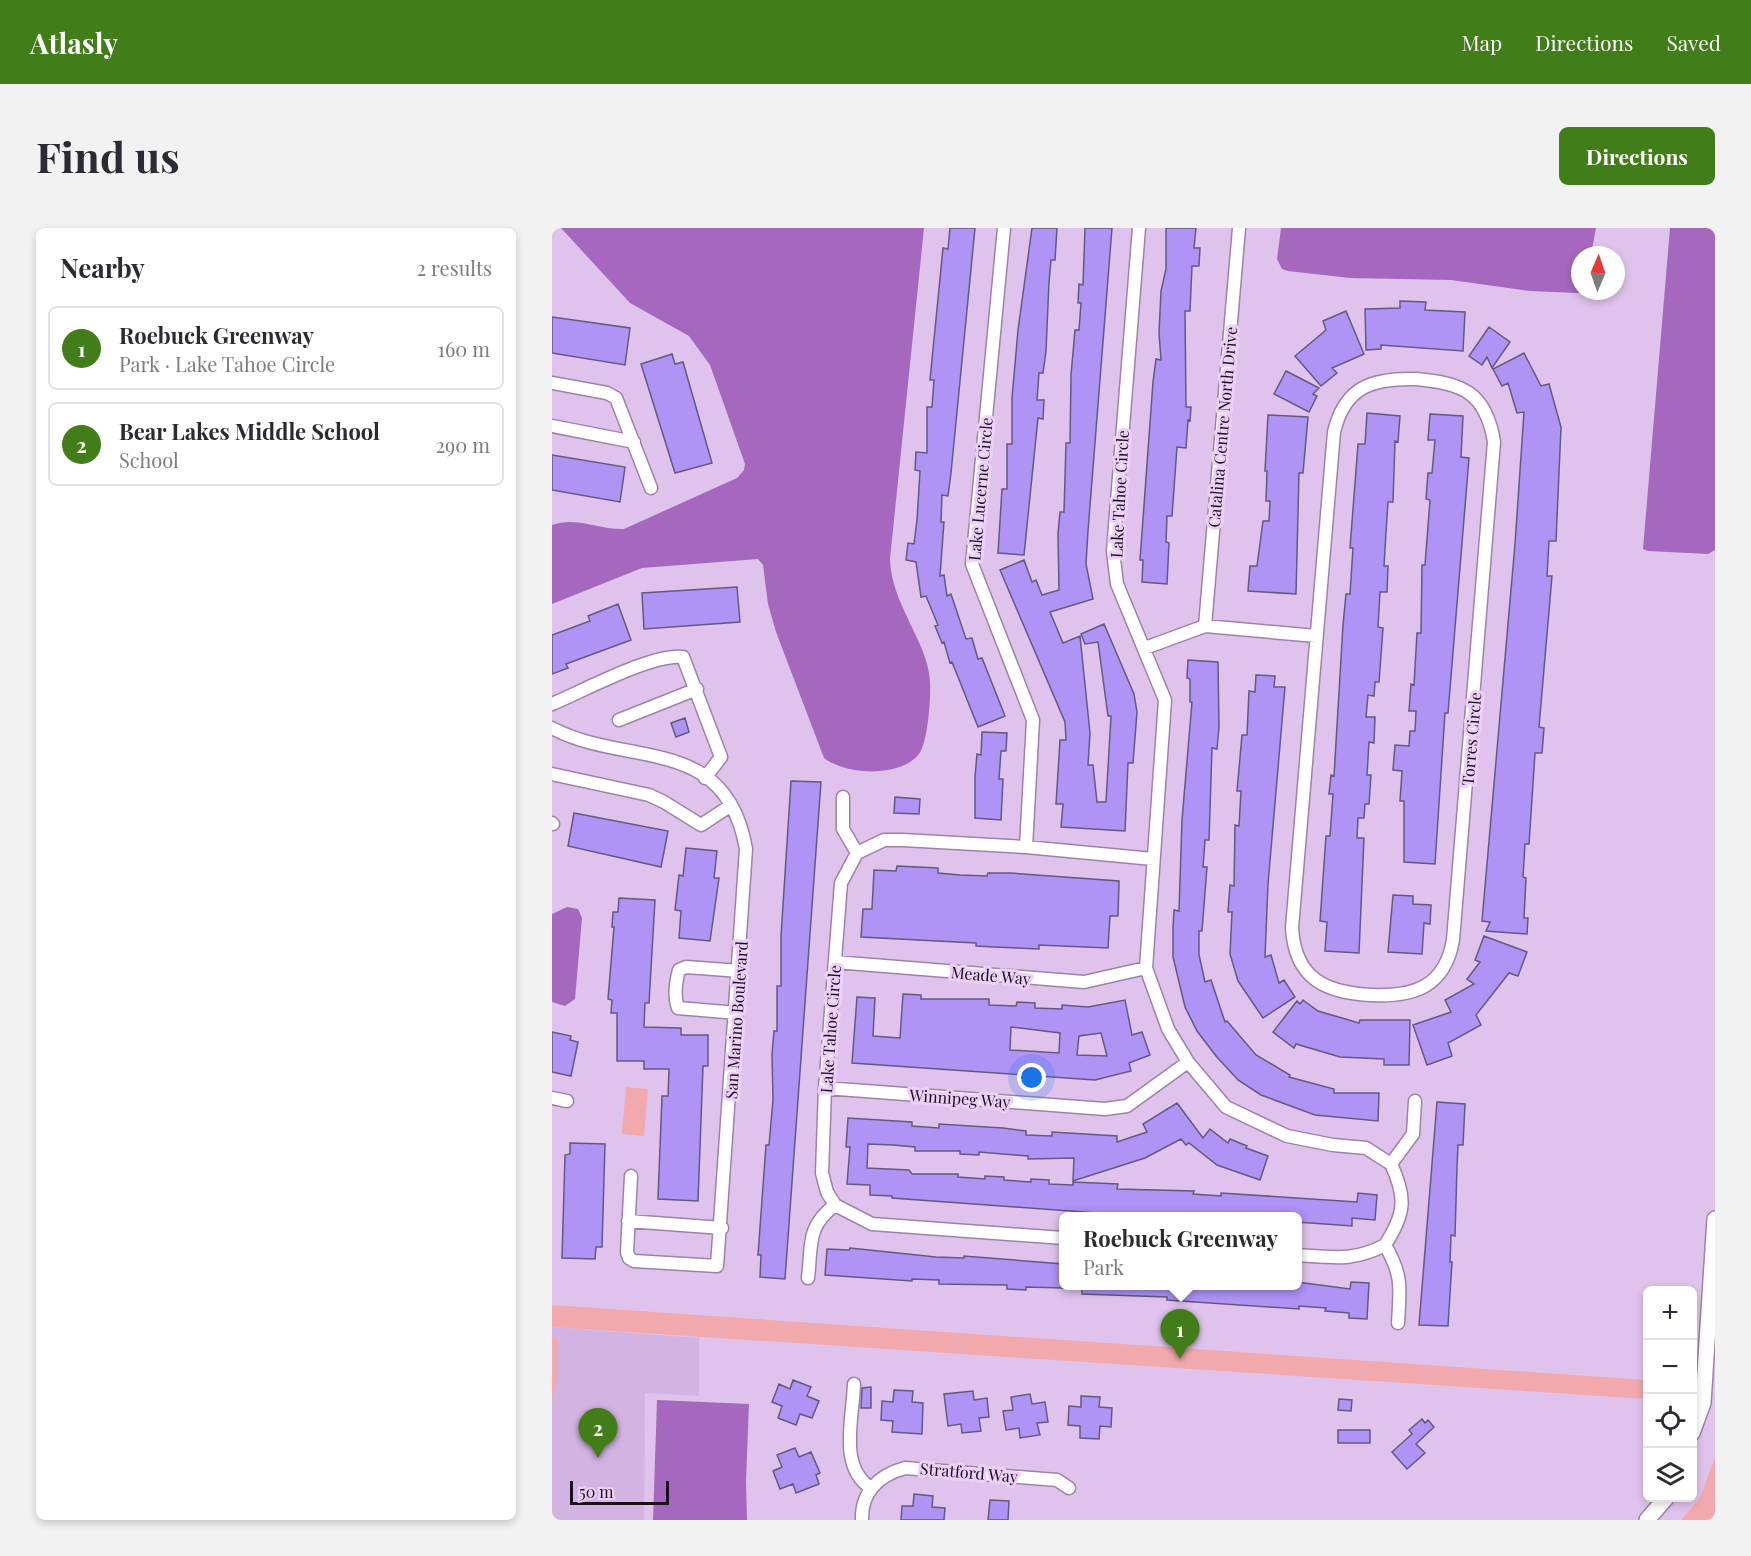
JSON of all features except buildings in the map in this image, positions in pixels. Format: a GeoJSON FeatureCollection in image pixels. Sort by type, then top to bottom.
{"type":"FeatureCollection","features":[{"type":"Feature","properties":{"kind":"street","name":"Lake Lucerne Circle"},"geometry":{"type":"LineString","coordinates":[[1004,228],[972,564],[1033,720],[1026,847]]}},
{"type":"Feature","properties":{"kind":"street","name":"Lake Tahoe Circle"},"geometry":{"type":"LineString","coordinates":[[1139,228],[1113,551],[1117,584],[1145,648],[1164,700],[1146,968],[1168,1029],[1188,1062],[1226,1107],[1287,1136],[1333,1145],[1366,1148],[1391,1164]]}},
{"type":"Feature","properties":{"kind":"street","name":"Catalina Centre North Drive"},"geometry":{"type":"LineString","coordinates":[[1205,626],[1239,228]]}},
{"type":"Feature","properties":{"kind":"street","name":"Torres Circle"},"geometry":{"type":"LineString","coordinates":[[1416,379],[1458,385],[1479,403],[1489,422],[1494,442],[1451,954],[1437,977],[1415,992],[1402,995],[1345,994],[1332,990],[1316,980],[1302,965],[1293,941],[1316,636],[1334,432],[1342,408],[1359,390],[1382,380],[1416,379]]}},
{"type":"Feature","properties":{"kind":"street"},"geometry":{"type":"LineString","coordinates":[[552,382],[613,395],[620,403],[651,488]]}},
{"type":"Feature","properties":{"kind":"street"},"geometry":{"type":"LineString","coordinates":[[552,426],[634,442]]}},
{"type":"Feature","properties":{"kind":"street"},"geometry":{"type":"LineString","coordinates":[[1145,648],[1205,626],[1316,636]]}},
{"type":"Feature","properties":{"kind":"street"},"geometry":{"type":"LineString","coordinates":[[552,704],[646,664],[676,656],[683,657],[721,757],[705,778]]}},
{"type":"Feature","properties":{"kind":"street"},"geometry":{"type":"LineString","coordinates":[[619,720],[697,689]]}},
{"type":"Feature","properties":{"kind":"street","name":"San Marino Boulevard"},"geometry":{"type":"LineString","coordinates":[[552,728],[580,740],[675,760],[691,767],[705,778],[730,806],[743,834],[746,849],[740,971],[722,1228],[717,1266],[629,1258],[627,1252],[631,1176]]}},
{"type":"Feature","properties":{"kind":"street"},"geometry":{"type":"LineString","coordinates":[[552,774],[649,795],[701,825],[730,806]]}},
{"type":"Feature","properties":{"kind":"street"},"geometry":{"type":"LineString","coordinates":[[843,797],[843,830],[857,853],[884,840],[1026,847],[1153,859]]}},
{"type":"Feature","properties":{"kind":"street","name":"Lake Tahoe Circle"},"geometry":{"type":"LineString","coordinates":[[835,1205],[827,1192],[822,1173],[825,1089],[841,883],[857,853]]}},
{"type":"Feature","properties":{"kind":"street","name":"Meade Way"},"geometry":{"type":"LineString","coordinates":[[835,962],[1084,982],[1146,968]]}},
{"type":"Feature","properties":{"kind":"street"},"geometry":{"type":"LineString","coordinates":[[737,1013],[678,1008],[676,999],[679,970],[686,967],[740,971]]}},
{"type":"Feature","properties":{"kind":"street","name":"Winnipeg Way"},"geometry":{"type":"LineString","coordinates":[[825,1089],[1105,1109],[1127,1106],[1188,1062]]}},
{"type":"Feature","properties":{"kind":"street"},"geometry":{"type":"LineString","coordinates":[[552,1098],[567,1101]]}},
{"type":"Feature","properties":{"kind":"street"},"geometry":{"type":"LineString","coordinates":[[1302,1255],[1349,1258],[1368,1254],[1385,1245],[1402,1211],[1401,1186],[1391,1164],[1413,1134],[1415,1101]]}},
{"type":"Feature","properties":{"kind":"street"},"geometry":{"type":"LineString","coordinates":[[808,1278],[813,1227],[820,1217],[835,1205],[872,1224],[1059,1238]]}},
{"type":"Feature","properties":{"kind":"street"},"geometry":{"type":"LineString","coordinates":[[1697,1419],[1703,1403],[1715,1219]]}},
{"type":"Feature","properties":{"kind":"street"},"geometry":{"type":"LineString","coordinates":[[628,1221],[722,1228]]}},
{"type":"Feature","properties":{"kind":"street"},"geometry":{"type":"LineString","coordinates":[[1385,1245],[1396,1263],[1401,1280],[1398,1323]]}},
{"type":"Feature","properties":{"kind":"street"},"geometry":{"type":"LineString","coordinates":[[855,1384],[850,1459],[857,1476],[871,1488],[863,1505],[862,1520]]}},
{"type":"Feature","properties":{"kind":"street","name":"Stratford Way"},"geometry":{"type":"LineString","coordinates":[[871,1488],[886,1475],[915,1468],[1057,1480],[1069,1488]]}},
{"type":"Feature","properties":{"kind":"street"},"geometry":{"type":"LineString","coordinates":[[1647,1520],[1662,1502]]}},
{"type":"Feature","properties":{"kind":"shaded area"},"geometry":{"type":"Polygon","coordinates":[[[561,228],[924,228],[890,559],[896,592],[923,652],[930,681],[925,740],[919,754],[910,762],[886,770],[859,771],[834,764],[824,758],[776,632],[768,604],[763,565],[758,559],[642,568],[552,604],[552,525],[570,522],[624,529],[737,478],[744,470],[745,464],[710,365],[689,336],[630,303],[561,228]]]}},
{"type":"Feature","properties":{"kind":"shaded area"},"geometry":{"type":"Polygon","coordinates":[[[1281,228],[1596,228],[1593,246],[1571,246],[1571,293],[1530,291],[1451,280],[1350,278],[1288,271],[1282,269],[1277,259],[1281,228]]]}},
{"type":"Feature","properties":{"kind":"shaded area"},"geometry":{"type":"Polygon","coordinates":[[[1670,228],[1715,228],[1715,550],[1708,554],[1643,549],[1670,228]]]}},
{"type":"Feature","properties":{"kind":"shaded area"},"geometry":{"type":"Polygon","coordinates":[[[567,907],[578,909],[582,918],[575,999],[565,1006],[552,1002],[552,914],[567,907]]]}},
{"type":"Feature","properties":{"kind":"shaded area"},"geometry":{"type":"Polygon","coordinates":[[[626,1087],[648,1089],[644,1136],[622,1134],[626,1087]]]}},
{"type":"Feature","properties":{"kind":"shaded area"},"geometry":{"type":"Polygon","coordinates":[[[552,1305],[1643,1380],[1643,1399],[552,1327],[552,1305]]]}},
{"type":"Feature","properties":{"kind":"shaded area"},"geometry":{"type":"Polygon","coordinates":[[[552,1327],[699,1338],[699,1396],[645,1393],[644,1520],[552,1520],[552,1327]]]}},
{"type":"Feature","properties":{"kind":"shaded area"},"geometry":{"type":"Polygon","coordinates":[[[552,1338],[557,1338],[557,1380],[552,1401],[552,1338]]]}},
{"type":"Feature","properties":{"kind":"shaded area"},"geometry":{"type":"Polygon","coordinates":[[[657,1400],[749,1404],[747,1520],[653,1520],[657,1400]]]}},
{"type":"Feature","properties":{"kind":"shaded area"},"geometry":{"type":"Polygon","coordinates":[[[1715,1457],[1715,1520],[1681,1520],[1700,1498],[1715,1457]]]}},
{"type":"Feature","properties":{"kind":"place","name":"Roebuck Greenway"},"geometry":{"type":"Point","coordinates":[1180,1359]}},
{"type":"Feature","properties":{"kind":"place","name":"Bear Lakes Middle School"},"geometry":{"type":"Point","coordinates":[598,1458]}}]}
